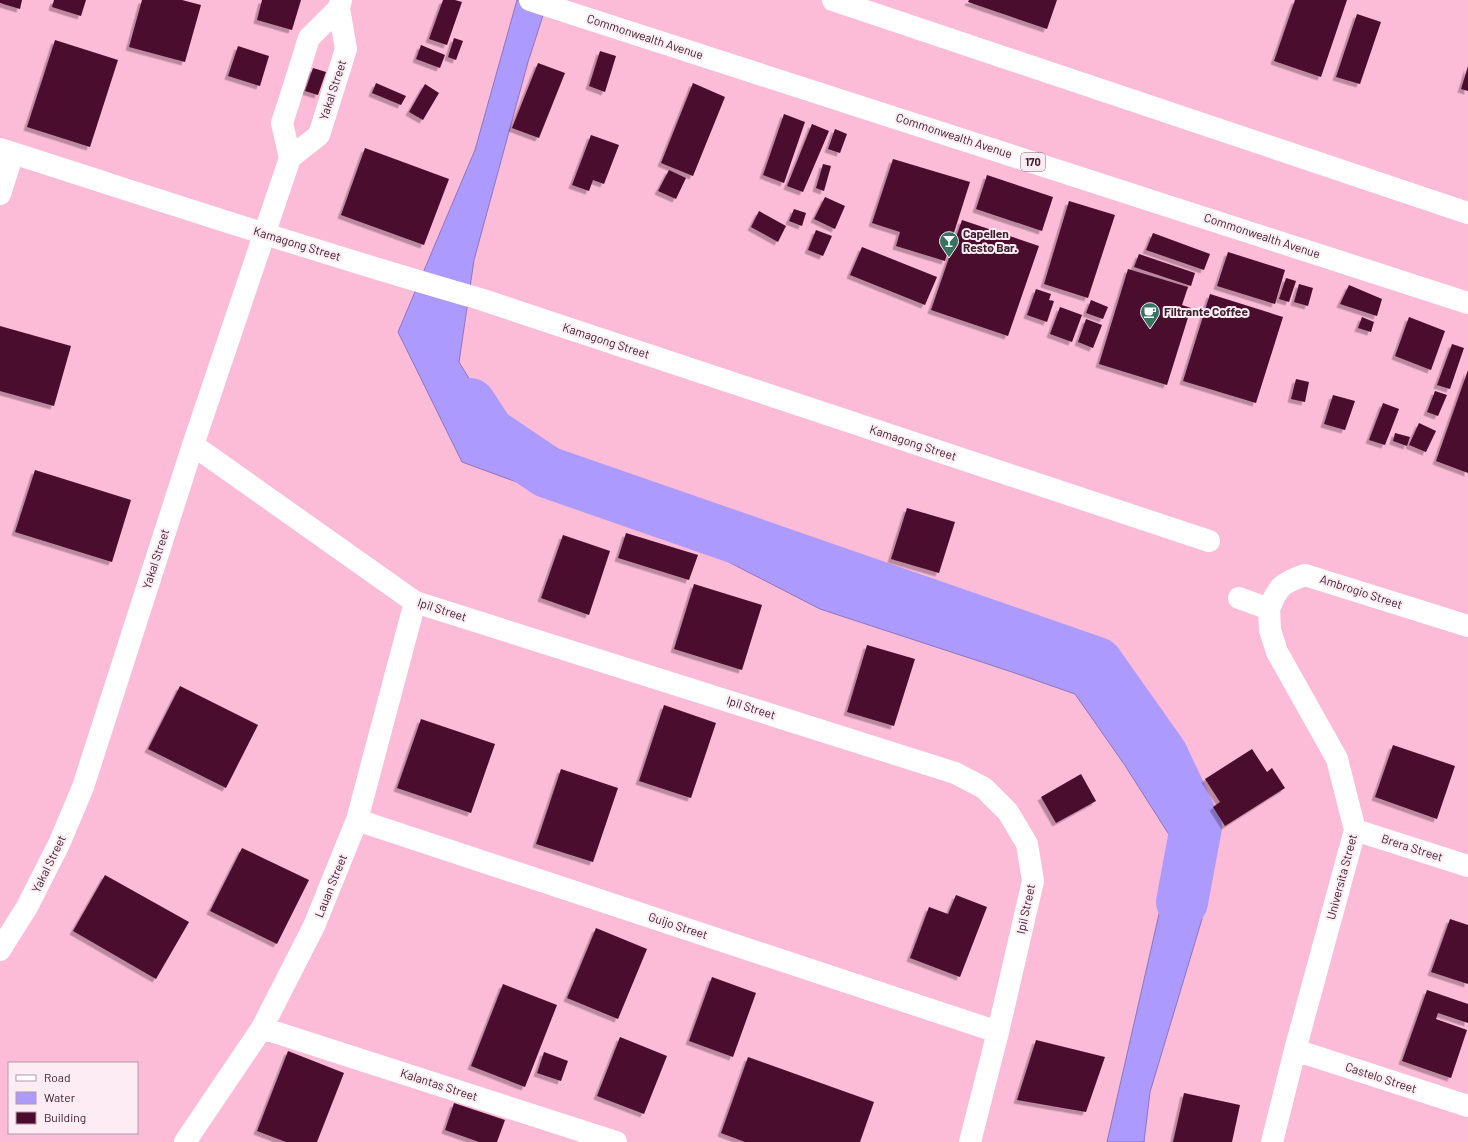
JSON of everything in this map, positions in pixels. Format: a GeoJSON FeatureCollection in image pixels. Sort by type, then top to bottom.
{"type":"FeatureCollection","features":[{"type":"Feature","properties":{"kind":"street","name":"Commonwealth Avenue"},"geometry":{"type":"LineString","coordinates":[[530,0],[1468,303]]}},
{"type":"Feature","properties":{"kind":"street"},"geometry":{"type":"LineString","coordinates":[[833,0],[1468,213]]}},
{"type":"Feature","properties":{"kind":"street","name":"Yakal Street"},"geometry":{"type":"LineString","coordinates":[[0,950],[27,907],[59,844],[83,787],[193,445],[290,158],[282,123],[298,70],[309,38],[340,4]]}},
{"type":"Feature","properties":{"kind":"street","name":"Yakal Street"},"geometry":{"type":"LineString","coordinates":[[290,158],[319,135],[346,49],[340,4]]}},
{"type":"Feature","properties":{"kind":"street"},"geometry":{"type":"LineString","coordinates":[[0,194],[6,151]]}},
{"type":"Feature","properties":{"kind":"street","name":"Kamagong Street"},"geometry":{"type":"LineString","coordinates":[[6,151],[264,234],[480,299],[1209,541]]}},
{"type":"Feature","properties":{"kind":"street","name":"Ipil Street"},"geometry":{"type":"LineString","coordinates":[[193,445],[415,602],[955,773],[984,788],[1008,812],[1027,844],[1033,881],[998,1032],[970,1142]]}},
{"type":"Feature","properties":{"kind":"street","name":"Ambrogio Street"},"geometry":{"type":"LineString","coordinates":[[1269,609],[1276,592],[1288,580],[1305,574],[1468,626]]}},
{"type":"Feature","properties":{"kind":"street"},"geometry":{"type":"LineString","coordinates":[[1239,598],[1269,609]]}},
{"type":"Feature","properties":{"kind":"street","name":"Lauan Street"},"geometry":{"type":"LineString","coordinates":[[185,1142],[262,1028],[314,926],[357,820],[415,602]]}},
{"type":"Feature","properties":{"kind":"street","name":"Universita Street"},"geometry":{"type":"LineString","coordinates":[[1269,609],[1270,630],[1277,652],[1337,759],[1355,830],[1295,1050],[1272,1142]]}},
{"type":"Feature","properties":{"kind":"street","name":"Guijo Street"},"geometry":{"type":"LineString","coordinates":[[357,820],[998,1032]]}},
{"type":"Feature","properties":{"kind":"street","name":"Brera Street"},"geometry":{"type":"LineString","coordinates":[[1355,830],[1468,866]]}},
{"type":"Feature","properties":{"kind":"street","name":"Kalantas Street"},"geometry":{"type":"LineString","coordinates":[[262,1028],[616,1142]]}},
{"type":"Feature","properties":{"kind":"street","name":"Castelo Street"},"geometry":{"type":"LineString","coordinates":[[1295,1050],[1468,1106]]}},
{"type":"Feature","properties":{"kind":"water"},"geometry":{"type":"Polygon","coordinates":[[[517,0],[548,0],[528,62],[474,260],[459,362],[510,446],[557,483],[1080,652],[1135,698],[1199,839],[1202,919],[1150,1092],[1144,1142],[1107,1142],[1175,844],[1124,764],[1075,694],[820,609],[713,554],[462,462],[398,332],[475,150],[517,0]]]}},
{"type":"Feature","properties":{"kind":"building"},"geometry":{"type":"Polygon","coordinates":[[[0,0],[22,0],[20,9],[0,3],[0,0]]]}},
{"type":"Feature","properties":{"kind":"building"},"geometry":{"type":"Polygon","coordinates":[[[54,0],[86,0],[81,16],[52,7],[54,0]]]}},
{"type":"Feature","properties":{"kind":"building"},"geometry":{"type":"Polygon","coordinates":[[[142,0],[182,0],[201,5],[185,62],[129,47],[142,0]]]}},
{"type":"Feature","properties":{"kind":"building"},"geometry":{"type":"Polygon","coordinates":[[[262,0],[301,0],[292,30],[257,20],[262,0]]]}},
{"type":"Feature","properties":{"kind":"building"},"geometry":{"type":"Polygon","coordinates":[[[443,0],[455,0],[462,2],[447,45],[429,39],[443,0]]]}},
{"type":"Feature","properties":{"kind":"building"},"geometry":{"type":"Polygon","coordinates":[[[969,0],[1057,0],[1047,29],[968,2],[969,0]]]}},
{"type":"Feature","properties":{"kind":"building"},"geometry":{"type":"Polygon","coordinates":[[[1295,0],[1347,0],[1321,77],[1274,61],[1295,0]]]}},
{"type":"Feature","properties":{"kind":"building"},"geometry":{"type":"Polygon","coordinates":[[[1357,14],[1381,22],[1360,84],[1336,77],[1357,14]]]}},
{"type":"Feature","properties":{"kind":"building"},"geometry":{"type":"Polygon","coordinates":[[[454,38],[463,41],[456,60],[448,57],[454,38]]]}},
{"type":"Feature","properties":{"kind":"building"},"geometry":{"type":"Polygon","coordinates":[[[55,40],[118,60],[90,147],[27,127],[55,40]]]}},
{"type":"Feature","properties":{"kind":"building"},"geometry":{"type":"Polygon","coordinates":[[[421,45],[445,55],[440,68],[416,59],[421,45]]]}},
{"type":"Feature","properties":{"kind":"building"},"geometry":{"type":"Polygon","coordinates":[[[238,46],[269,56],[260,86],[228,76],[238,46]]]}},
{"type":"Feature","properties":{"kind":"building"},"geometry":{"type":"Polygon","coordinates":[[[600,51],[616,56],[605,92],[589,86],[600,51]]]}},
{"type":"Feature","properties":{"kind":"building"},"geometry":{"type":"Polygon","coordinates":[[[538,63],[565,73],[539,138],[512,128],[538,63]]]}},
{"type":"Feature","properties":{"kind":"building"},"geometry":{"type":"Polygon","coordinates":[[[1468,66],[1468,91],[1461,89],[1468,66]]]}},
{"type":"Feature","properties":{"kind":"building"},"geometry":{"type":"Polygon","coordinates":[[[313,68],[326,72],[318,95],[305,91],[313,68]]]}},
{"type":"Feature","properties":{"kind":"building"},"geometry":{"type":"Polygon","coordinates":[[[376,83],[406,96],[401,105],[372,93],[376,83]]]}},
{"type":"Feature","properties":{"kind":"building"},"geometry":{"type":"Polygon","coordinates":[[[693,83],[725,97],[693,176],[661,163],[693,83]]]}},
{"type":"Feature","properties":{"kind":"building"},"geometry":{"type":"Polygon","coordinates":[[[425,84],[439,93],[423,120],[409,112],[425,84]]]}},
{"type":"Feature","properties":{"kind":"building"},"geometry":{"type":"Polygon","coordinates":[[[784,114],[805,122],[784,183],[763,175],[784,114]]]}},
{"type":"Feature","properties":{"kind":"building"},"geometry":{"type":"Polygon","coordinates":[[[812,124],[829,131],[803,192],[787,186],[812,124]]]}},
{"type":"Feature","properties":{"kind":"building"},"geometry":{"type":"Polygon","coordinates":[[[835,129],[847,134],[840,153],[828,149],[835,129]]]}},
{"type":"Feature","properties":{"kind":"building"},"geometry":{"type":"Polygon","coordinates":[[[591,135],[619,145],[604,184],[593,180],[589,191],[572,185],[591,135]]]}},
{"type":"Feature","properties":{"kind":"building"},"geometry":{"type":"Polygon","coordinates":[[[365,148],[449,179],[424,245],[341,215],[365,148]]]}},
{"type":"Feature","properties":{"kind":"building"},"geometry":{"type":"Polygon","coordinates":[[[893,159],[970,182],[945,261],[896,246],[900,232],[872,223],[893,159]]]}},
{"type":"Feature","properties":{"kind":"building"},"geometry":{"type":"Polygon","coordinates":[[[823,164],[831,166],[824,191],[816,188],[823,164]]]}},
{"type":"Feature","properties":{"kind":"building"},"geometry":{"type":"Polygon","coordinates":[[[669,170],[686,178],[676,199],[658,191],[669,170]]]}},
{"type":"Feature","properties":{"kind":"building"},"geometry":{"type":"Polygon","coordinates":[[[987,175],[1053,197],[1042,231],[976,209],[987,175]]]}},
{"type":"Feature","properties":{"kind":"building"},"geometry":{"type":"Polygon","coordinates":[[[825,197],[845,206],[835,229],[814,219],[825,197]]]}},
{"type":"Feature","properties":{"kind":"building"},"geometry":{"type":"Polygon","coordinates":[[[1069,201],[1115,215],[1088,298],[1044,284],[1069,201]]]}},
{"type":"Feature","properties":{"kind":"building"},"geometry":{"type":"Polygon","coordinates":[[[794,209],[806,213],[802,226],[789,221],[794,209]]]}},
{"type":"Feature","properties":{"kind":"building"},"geometry":{"type":"Polygon","coordinates":[[[759,211],[786,226],[778,242],[751,227],[759,211]]]}},
{"type":"Feature","properties":{"kind":"building"},"geometry":{"type":"Polygon","coordinates":[[[962,220],[1039,246],[1008,336],[931,310],[962,220]]]}},
{"type":"Feature","properties":{"kind":"building"},"geometry":{"type":"Polygon","coordinates":[[[816,230],[832,236],[823,256],[808,250],[816,230]]]}},
{"type":"Feature","properties":{"kind":"building"},"geometry":{"type":"Polygon","coordinates":[[[1153,233],[1210,254],[1204,270],[1146,250],[1153,233]]]}},
{"type":"Feature","properties":{"kind":"building"},"geometry":{"type":"Polygon","coordinates":[[[862,247],[937,277],[925,305],[850,275],[862,247]]]}},
{"type":"Feature","properties":{"kind":"building"},"geometry":{"type":"Polygon","coordinates":[[[1228,252],[1285,270],[1275,304],[1217,286],[1228,252]]]}},
{"type":"Feature","properties":{"kind":"building"},"geometry":{"type":"Polygon","coordinates":[[[1139,254],[1195,273],[1191,286],[1134,267],[1139,254]]]}},
{"type":"Feature","properties":{"kind":"building"},"geometry":{"type":"Polygon","coordinates":[[[1128,269],[1188,287],[1182,305],[1191,308],[1167,385],[1099,364],[1128,269]]]}},
{"type":"Feature","properties":{"kind":"building"},"geometry":{"type":"Polygon","coordinates":[[[1286,278],[1296,281],[1289,302],[1279,299],[1286,278]]]}},
{"type":"Feature","properties":{"kind":"building"},"geometry":{"type":"Polygon","coordinates":[[[1299,284],[1313,288],[1308,306],[1294,302],[1299,284]]]}},
{"type":"Feature","properties":{"kind":"building"},"geometry":{"type":"Polygon","coordinates":[[[1349,285],[1382,299],[1377,316],[1340,304],[1349,285]]]}},
{"type":"Feature","properties":{"kind":"building"},"geometry":{"type":"Polygon","coordinates":[[[1036,289],[1051,294],[1049,300],[1054,301],[1047,322],[1027,315],[1036,289]]]}},
{"type":"Feature","properties":{"kind":"building"},"geometry":{"type":"Polygon","coordinates":[[[1210,294],[1283,317],[1256,403],[1183,381],[1210,294]]]}},
{"type":"Feature","properties":{"kind":"building"},"geometry":{"type":"Polygon","coordinates":[[[1091,300],[1108,307],[1103,319],[1086,313],[1091,300]]]}},
{"type":"Feature","properties":{"kind":"building"},"geometry":{"type":"Polygon","coordinates":[[[1060,307],[1082,315],[1072,342],[1050,334],[1060,307]]]}},
{"type":"Feature","properties":{"kind":"building"},"geometry":{"type":"Polygon","coordinates":[[[1362,317],[1374,322],[1371,332],[1358,328],[1362,317]]]}},
{"type":"Feature","properties":{"kind":"building"},"geometry":{"type":"Polygon","coordinates":[[[1409,317],[1445,331],[1431,370],[1395,356],[1409,317]]]}},
{"type":"Feature","properties":{"kind":"building"},"geometry":{"type":"Polygon","coordinates":[[[1086,319],[1102,325],[1093,348],[1078,342],[1086,319]]]}},
{"type":"Feature","properties":{"kind":"building"},"geometry":{"type":"Polygon","coordinates":[[[0,326],[71,346],[54,406],[0,391],[0,326]]]}},
{"type":"Feature","properties":{"kind":"building"},"geometry":{"type":"Polygon","coordinates":[[[1452,344],[1464,348],[1450,389],[1437,385],[1452,344]]]}},
{"type":"Feature","properties":{"kind":"building"},"geometry":{"type":"Polygon","coordinates":[[[1468,370],[1468,473],[1436,461],[1468,370]]]}},
{"type":"Feature","properties":{"kind":"building"},"geometry":{"type":"Polygon","coordinates":[[[1296,379],[1309,382],[1305,402],[1291,399],[1296,379]]]}},
{"type":"Feature","properties":{"kind":"building"},"geometry":{"type":"Polygon","coordinates":[[[1435,391],[1447,395],[1438,416],[1427,412],[1435,391]]]}},
{"type":"Feature","properties":{"kind":"building"},"geometry":{"type":"Polygon","coordinates":[[[1333,395],[1355,401],[1345,430],[1324,424],[1333,395]]]}},
{"type":"Feature","properties":{"kind":"building"},"geometry":{"type":"Polygon","coordinates":[[[1383,403],[1399,409],[1385,445],[1369,440],[1383,403]]]}},
{"type":"Feature","properties":{"kind":"building"},"geometry":{"type":"Polygon","coordinates":[[[1419,423],[1436,431],[1426,452],[1409,445],[1419,423]]]}},
{"type":"Feature","properties":{"kind":"building"},"geometry":{"type":"Polygon","coordinates":[[[1395,433],[1410,437],[1407,446],[1393,441],[1395,433]]]}},
{"type":"Feature","properties":{"kind":"building"},"geometry":{"type":"Polygon","coordinates":[[[35,470],[131,500],[112,562],[15,532],[35,470]]]}},
{"type":"Feature","properties":{"kind":"building"},"geometry":{"type":"Polygon","coordinates":[[[907,508],[955,522],[939,573],[891,559],[907,508]]]}},
{"type":"Feature","properties":{"kind":"building"},"geometry":{"type":"Polygon","coordinates":[[[626,533],[698,555],[689,580],[618,558],[626,533]]]}},
{"type":"Feature","properties":{"kind":"building"},"geometry":{"type":"Polygon","coordinates":[[[563,535],[610,551],[589,615],[541,598],[563,535]]]}},
{"type":"Feature","properties":{"kind":"building"},"geometry":{"type":"Polygon","coordinates":[[[694,584],[762,605],[742,670],[674,649],[694,584]]]}},
{"type":"Feature","properties":{"kind":"building"},"geometry":{"type":"Polygon","coordinates":[[[867,645],[915,659],[894,726],[847,712],[867,645]]]}},
{"type":"Feature","properties":{"kind":"building"},"geometry":{"type":"Polygon","coordinates":[[[180,686],[258,725],[226,788],[148,749],[180,686]]]}},
{"type":"Feature","properties":{"kind":"building"},"geometry":{"type":"Polygon","coordinates":[[[664,705],[716,723],[691,798],[639,781],[664,705]]]}},
{"type":"Feature","properties":{"kind":"building"},"geometry":{"type":"Polygon","coordinates":[[[421,719],[495,744],[471,813],[397,788],[421,719]]]}},
{"type":"Feature","properties":{"kind":"building"},"geometry":{"type":"Polygon","coordinates":[[[1393,745],[1455,766],[1437,819],[1375,797],[1393,745]]]}},
{"type":"Feature","properties":{"kind":"building"},"geometry":{"type":"Polygon","coordinates":[[[1252,749],[1267,772],[1272,768],[1285,788],[1225,826],[1213,807],[1220,802],[1205,779],[1252,749]]]}},
{"type":"Feature","properties":{"kind":"building"},"geometry":{"type":"Polygon","coordinates":[[[561,769],[618,788],[593,862],[536,844],[561,769]]]}},
{"type":"Feature","properties":{"kind":"building"},"geometry":{"type":"Polygon","coordinates":[[[1081,774],[1096,801],[1056,823],[1041,797],[1081,774]]]}},
{"type":"Feature","properties":{"kind":"building"},"geometry":{"type":"Polygon","coordinates":[[[242,848],[309,880],[277,944],[210,911],[242,848]]]}},
{"type":"Feature","properties":{"kind":"building"},"geometry":{"type":"Polygon","coordinates":[[[105,875],[189,922],[156,979],[73,931],[105,875]]]}},
{"type":"Feature","properties":{"kind":"building"},"geometry":{"type":"Polygon","coordinates":[[[956,895],[987,907],[960,977],[910,958],[929,907],[948,914],[956,895]]]}},
{"type":"Feature","properties":{"kind":"building"},"geometry":{"type":"Polygon","coordinates":[[[1450,919],[1468,925],[1468,984],[1431,972],[1450,919]]]}},
{"type":"Feature","properties":{"kind":"building"},"geometry":{"type":"Polygon","coordinates":[[[596,928],[647,949],[618,1019],[567,998],[596,928]]]}},
{"type":"Feature","properties":{"kind":"building"},"geometry":{"type":"Polygon","coordinates":[[[712,977],[756,993],[733,1057],[689,1041],[712,977]]]}},
{"type":"Feature","properties":{"kind":"building"},"geometry":{"type":"Polygon","coordinates":[[[503,984],[557,1005],[525,1087],[471,1066],[503,984]]]}},
{"type":"Feature","properties":{"kind":"building"},"geometry":{"type":"Polygon","coordinates":[[[1427,990],[1468,1004],[1468,1023],[1438,1013],[1436,1019],[1467,1030],[1451,1078],[1402,1061],[1427,990]]]}},
{"type":"Feature","properties":{"kind":"building"},"geometry":{"type":"Polygon","coordinates":[[[620,1037],[667,1056],[644,1114],[597,1096],[620,1037]]]}},
{"type":"Feature","properties":{"kind":"building"},"geometry":{"type":"Polygon","coordinates":[[[1036,1040],[1105,1057],[1086,1112],[1017,1100],[1036,1040]]]}},
{"type":"Feature","properties":{"kind":"building"},"geometry":{"type":"Polygon","coordinates":[[[288,1051],[344,1073],[317,1142],[286,1142],[257,1131],[288,1051]]]}},
{"type":"Feature","properties":{"kind":"building"},"geometry":{"type":"Polygon","coordinates":[[[544,1052],[568,1061],[561,1081],[537,1073],[544,1052]]]}},
{"type":"Feature","properties":{"kind":"building"},"geometry":{"type":"Polygon","coordinates":[[[748,1057],[874,1102],[860,1142],[745,1142],[721,1133],[748,1057]]]}},
{"type":"Feature","properties":{"kind":"building"},"geometry":{"type":"Polygon","coordinates":[[[1184,1093],[1240,1105],[1232,1142],[1173,1142],[1184,1093]]]}},
{"type":"Feature","properties":{"kind":"building"},"geometry":{"type":"Polygon","coordinates":[[[454,1103],[505,1120],[497,1142],[479,1142],[445,1130],[454,1103]]]}},
{"type":"Feature","properties":{"kind":"waterway"},"geometry":{"type":"LineString","coordinates":[[470,404],[489,433],[547,472],[1097,663],[1162,755],[1196,827],[1182,902]]}},
{"type":"Feature","properties":{"kind":"place","name":"Capellen Resto Bar."},"geometry":{"type":"Point","coordinates":[949,258]}},
{"type":"Feature","properties":{"kind":"place","name":"Filtrante Coffee"},"geometry":{"type":"Point","coordinates":[1150,329]}}]}
